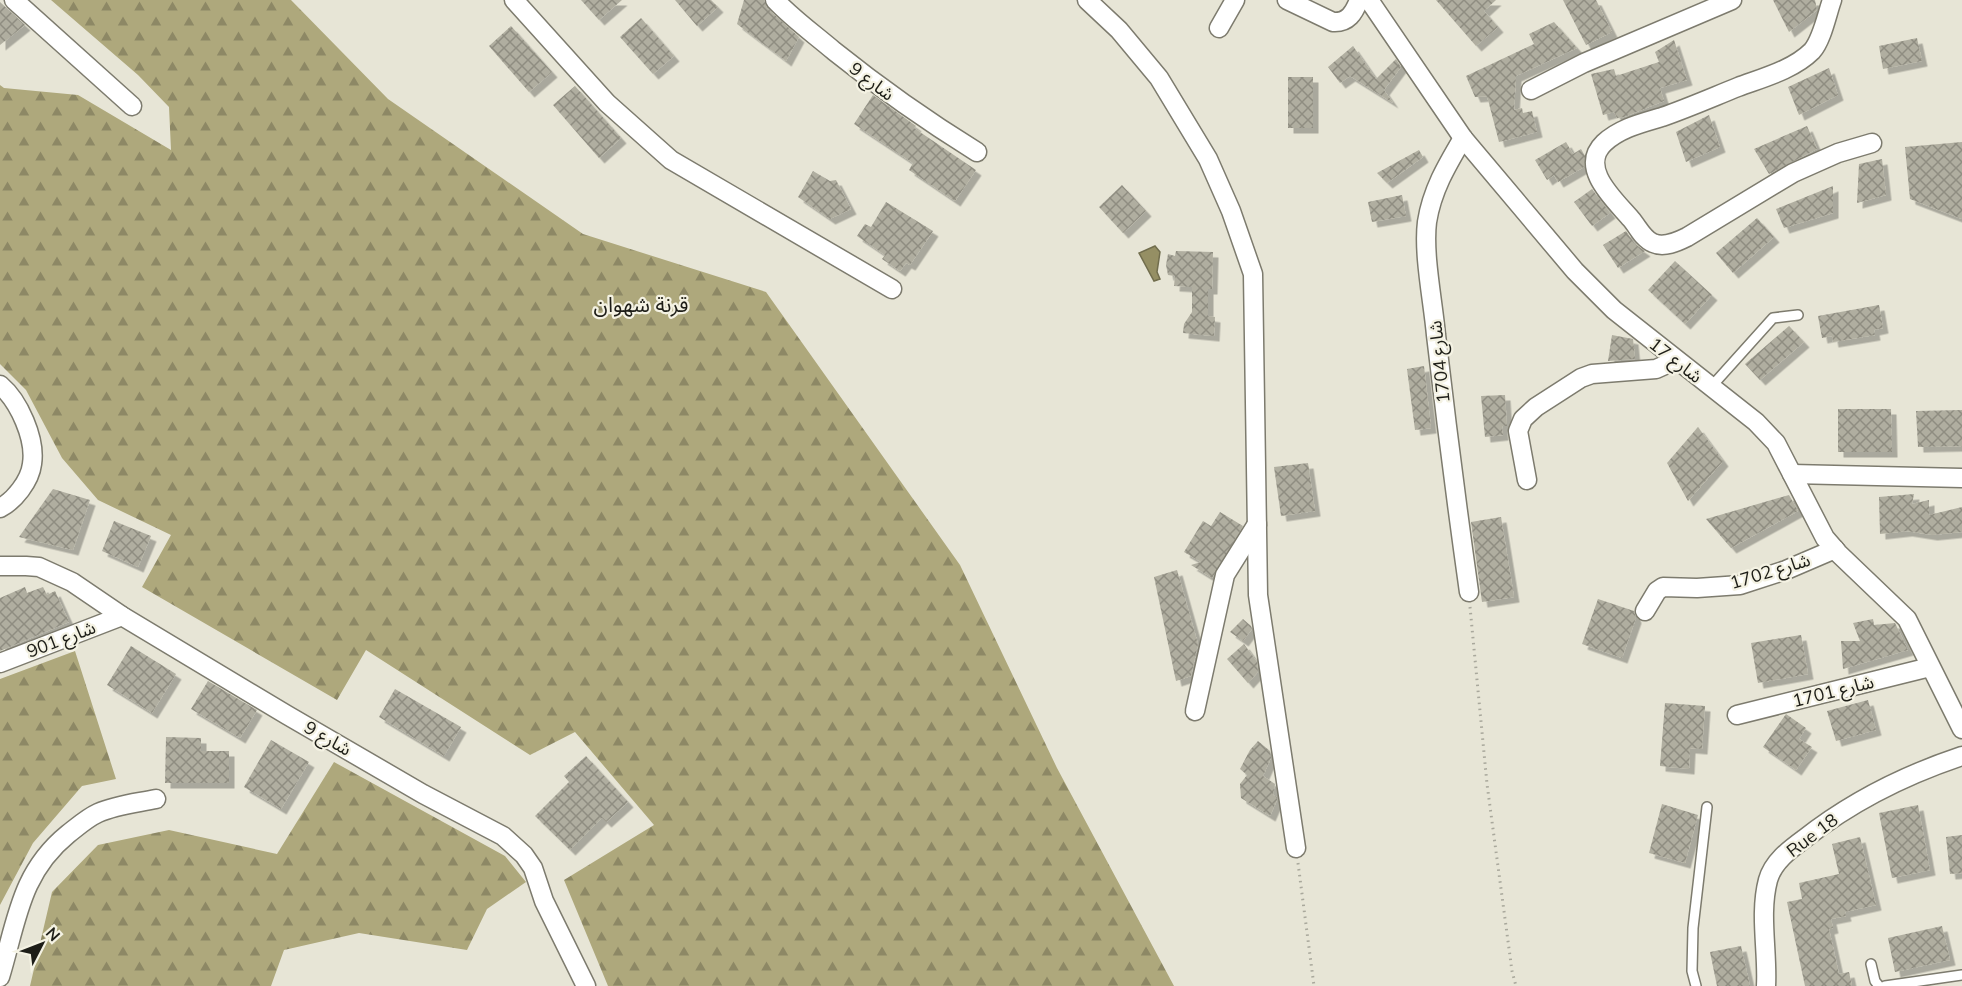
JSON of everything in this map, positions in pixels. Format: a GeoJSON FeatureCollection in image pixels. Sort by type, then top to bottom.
{"type":"FeatureCollection","features":[{"type":"Feature","properties":{"kind":"street"},"geometry":{"type":"LineString","coordinates":[[14,0],[132,106]]}},
{"type":"Feature","properties":{"kind":"street"},"geometry":{"type":"LineString","coordinates":[[513,0],[607,103],[671,160],[892,289]]}},
{"type":"Feature","properties":{"kind":"street","name":"شارع 9"},"geometry":{"type":"LineString","coordinates":[[775,0],[793,19],[909,109],[976,152]]}},
{"type":"Feature","properties":{"kind":"street"},"geometry":{"type":"LineString","coordinates":[[1087,0],[1119,30],[1159,78],[1202,149],[1231,211],[1253,274],[1258,595],[1296,848]]}},
{"type":"Feature","properties":{"kind":"street"},"geometry":{"type":"LineString","coordinates":[[1219,28],[1235,0]]}},
{"type":"Feature","properties":{"kind":"street"},"geometry":{"type":"LineString","coordinates":[[1287,0],[1333,22],[1341,22],[1350,17],[1359,0]]}},
{"type":"Feature","properties":{"kind":"street","name":"شارع 17"},"geometry":{"type":"LineString","coordinates":[[1369,0],[1462,138],[1575,271],[1614,310],[1756,422],[1776,443],[1819,528],[1835,549],[1907,619],[1930,667],[1954,694],[1962,729]]}},
{"type":"Feature","properties":{"kind":"street"},"geometry":{"type":"LineString","coordinates":[[1531,90],[1584,63],[1732,0]]}},
{"type":"Feature","properties":{"kind":"street"},"geometry":{"type":"LineString","coordinates":[[1832,0],[1819,38],[1812,50],[1800,59],[1760,79],[1668,115],[1622,130],[1604,143],[1599,150],[1595,156],[1596,167],[1602,184],[1647,239],[1659,245],[1687,237],[1792,173],[1838,153],[1872,143]]}},
{"type":"Feature","properties":{"kind":"street","name":"شارع 1704"},"geometry":{"type":"LineString","coordinates":[[1462,138],[1438,184],[1427,223],[1428,259],[1469,592]]}},
{"type":"Feature","properties":{"kind":"street"},"geometry":{"type":"LineString","coordinates":[[1527,480],[1518,430],[1523,419],[1536,407],[1581,378],[1592,374],[1656,369],[1676,360]]}},
{"type":"Feature","properties":{"kind":"street"},"geometry":{"type":"LineString","coordinates":[[0,385],[15,400],[24,418],[33,464],[24,485],[6,505],[0,508]]}},
{"type":"Feature","properties":{"kind":"street"},"geometry":{"type":"LineString","coordinates":[[1792,474],[1962,478]]}},
{"type":"Feature","properties":{"kind":"street"},"geometry":{"type":"LineString","coordinates":[[1195,711],[1225,575],[1257,524]]}},
{"type":"Feature","properties":{"kind":"street","name":"شارع 1702"},"geometry":{"type":"LineString","coordinates":[[1645,611],[1663,587],[1697,588],[1740,585],[1786,570],[1835,549]]}},
{"type":"Feature","properties":{"kind":"street","name":"شارع 9"},"geometry":{"type":"LineString","coordinates":[[0,566],[39,567],[72,582],[122,616],[287,715],[423,794],[495,831],[513,844],[533,868],[544,900],[586,986]]}},
{"type":"Feature","properties":{"kind":"street","name":"شارع 901"},"geometry":{"type":"LineString","coordinates":[[0,663],[122,616]]}},
{"type":"Feature","properties":{"kind":"street","name":"شارع 1701"},"geometry":{"type":"LineString","coordinates":[[1737,715],[1930,667]]}},
{"type":"Feature","properties":{"kind":"street","name":"Rue 18"},"geometry":{"type":"LineString","coordinates":[[1767,986],[1765,894],[1775,865],[1787,852],[1821,825],[1868,795],[1933,765],[1962,756]]}},
{"type":"Feature","properties":{"kind":"street"},"geometry":{"type":"LineString","coordinates":[[0,977],[27,886],[40,862],[56,843],[97,813],[156,799]]}},
{"type":"Feature","properties":{"kind":"lane"},"geometry":{"type":"LineString","coordinates":[[1711,387],[1773,318],[1798,315]]}},
{"type":"Feature","properties":{"kind":"lane"},"geometry":{"type":"LineString","coordinates":[[1696,986],[1692,971],[1693,928],[1707,807]]}},
{"type":"Feature","properties":{"kind":"lane"},"geometry":{"type":"LineString","coordinates":[[1871,964],[1875,981],[1879,986]]}},
{"type":"Feature","properties":{"kind":"lane"},"geometry":{"type":"LineString","coordinates":[[1885,986],[1962,975]]}},
{"type":"Feature","properties":{"kind":"path"},"geometry":{"type":"LineString","coordinates":[[1469,592],[1487,784],[1512,971],[1516,986]]}},
{"type":"Feature","properties":{"kind":"path"},"geometry":{"type":"LineString","coordinates":[[1296,848],[1314,986]]}},
{"type":"Feature","properties":{"kind":"green space"},"geometry":{"type":"Polygon","coordinates":[[[51,0],[291,0],[388,99],[583,234],[766,292],[960,565],[1057,768],[1174,986],[608,986],[564,880],[654,825],[575,732],[530,755],[366,650],[337,700],[142,587],[171,535],[98,500],[62,458],[26,390],[0,364],[0,85],[4,88],[78,95],[171,150],[169,107],[138,75],[51,0]]]}},
{"type":"Feature","properties":{"kind":"green space"},"geometry":{"type":"Polygon","coordinates":[[[75,651],[116,779],[82,786],[33,843],[0,905],[0,679],[75,651]]]}},
{"type":"Feature","properties":{"kind":"green space"},"geometry":{"type":"Polygon","coordinates":[[[334,762],[505,856],[526,882],[487,909],[467,950],[359,933],[284,950],[271,986],[30,986],[52,892],[98,845],[169,830],[277,854],[334,762]]]}},
{"type":"Feature","properties":{"kind":"shaded area"},"geometry":{"type":"Polygon","coordinates":[[[1155,246],[1160,252],[1157,272],[1160,279],[1154,281],[1139,253],[1155,246]]]}},
{"type":"Feature","properties":{"kind":"building"},"geometry":{"type":"Polygon","coordinates":[[[581,0],[622,0],[599,20],[581,0]]]}},
{"type":"Feature","properties":{"kind":"building"},"geometry":{"type":"Polygon","coordinates":[[[675,0],[711,0],[718,7],[697,26],[675,0]]]}},
{"type":"Feature","properties":{"kind":"building"},"geometry":{"type":"Polygon","coordinates":[[[744,0],[764,0],[767,8],[799,37],[786,61],[737,24],[744,0]]]}},
{"type":"Feature","properties":{"kind":"building"},"geometry":{"type":"Polygon","coordinates":[[[1436,0],[1496,0],[1484,11],[1498,27],[1476,46],[1436,0]]]}},
{"type":"Feature","properties":{"kind":"building"},"geometry":{"type":"Polygon","coordinates":[[[1563,0],[1596,0],[1612,32],[1586,45],[1563,0]]]}},
{"type":"Feature","properties":{"kind":"building"},"geometry":{"type":"Polygon","coordinates":[[[1773,0],[1815,0],[1817,10],[1789,32],[1773,0]]]}},
{"type":"Feature","properties":{"kind":"building"},"geometry":{"type":"Polygon","coordinates":[[[0,2],[25,25],[0,45],[0,2]]]}},
{"type":"Feature","properties":{"kind":"building"},"geometry":{"type":"Polygon","coordinates":[[[641,18],[674,56],[653,74],[620,37],[641,18]]]}},
{"type":"Feature","properties":{"kind":"building"},"geometry":{"type":"Polygon","coordinates":[[[1554,22],[1577,48],[1516,76],[1514,110],[1522,108],[1523,113],[1532,111],[1537,132],[1499,142],[1487,96],[1475,97],[1466,76],[1534,44],[1529,34],[1554,22]]]}},
{"type":"Feature","properties":{"kind":"building"},"geometry":{"type":"Polygon","coordinates":[[[511,26],[552,72],[529,92],[489,46],[511,26]]]}},
{"type":"Feature","properties":{"kind":"building"},"geometry":{"type":"Polygon","coordinates":[[[1917,38],[1922,61],[1883,69],[1879,46],[1917,38]]]}},
{"type":"Feature","properties":{"kind":"building"},"geometry":{"type":"Polygon","coordinates":[[[1674,40],[1687,80],[1660,88],[1664,101],[1624,117],[1617,118],[1614,112],[1603,115],[1591,74],[1614,69],[1616,76],[1659,62],[1655,52],[1674,40]]]}},
{"type":"Feature","properties":{"kind":"building"},"geometry":{"type":"Polygon","coordinates":[[[1353,46],[1376,79],[1396,59],[1401,67],[1384,90],[1393,103],[1350,76],[1340,83],[1328,67],[1353,46]]]}},
{"type":"Feature","properties":{"kind":"building"},"geometry":{"type":"Polygon","coordinates":[[[1829,68],[1838,95],[1799,115],[1788,87],[1829,68]]]}},
{"type":"Feature","properties":{"kind":"building"},"geometry":{"type":"Polygon","coordinates":[[[1288,77],[1313,77],[1313,128],[1288,128],[1288,77]]]}},
{"type":"Feature","properties":{"kind":"building"},"geometry":{"type":"Polygon","coordinates":[[[575,86],[621,138],[599,158],[553,105],[575,86]]]}},
{"type":"Feature","properties":{"kind":"building"},"geometry":{"type":"Polygon","coordinates":[[[873,95],[916,126],[914,128],[976,170],[955,201],[909,170],[913,163],[854,124],[873,95]]]}},
{"type":"Feature","properties":{"kind":"building"},"geometry":{"type":"Polygon","coordinates":[[[1709,115],[1720,147],[1686,162],[1676,132],[1709,115]]]}},
{"type":"Feature","properties":{"kind":"building"},"geometry":{"type":"Polygon","coordinates":[[[1807,126],[1817,149],[1769,174],[1754,149],[1807,126]]]}},
{"type":"Feature","properties":{"kind":"building"},"geometry":{"type":"Polygon","coordinates":[[[1566,142],[1573,154],[1581,149],[1585,156],[1584,167],[1558,182],[1554,175],[1547,180],[1535,160],[1566,142]]]}},
{"type":"Feature","properties":{"kind":"building"},"geometry":{"type":"Polygon","coordinates":[[[1962,142],[1962,219],[1910,199],[1905,147],[1962,142]]]}},
{"type":"Feature","properties":{"kind":"building"},"geometry":{"type":"Polygon","coordinates":[[[1419,150],[1423,157],[1387,183],[1377,173],[1419,150]]]}},
{"type":"Feature","properties":{"kind":"building"},"geometry":{"type":"Polygon","coordinates":[[[1882,159],[1886,195],[1857,203],[1859,164],[1882,159]]]}},
{"type":"Feature","properties":{"kind":"building"},"geometry":{"type":"Polygon","coordinates":[[[813,171],[830,181],[836,180],[851,209],[830,219],[798,197],[813,171]]]}},
{"type":"Feature","properties":{"kind":"building"},"geometry":{"type":"Polygon","coordinates":[[[1122,185],[1146,211],[1123,233],[1099,207],[1122,185]]]}},
{"type":"Feature","properties":{"kind":"building"},"geometry":{"type":"Polygon","coordinates":[[[1833,186],[1833,213],[1784,228],[1776,209],[1833,186]]]}},
{"type":"Feature","properties":{"kind":"building"},"geometry":{"type":"Polygon","coordinates":[[[1592,189],[1610,213],[1592,226],[1574,202],[1592,189]]]}},
{"type":"Feature","properties":{"kind":"building"},"geometry":{"type":"Polygon","coordinates":[[[1402,195],[1406,216],[1372,222],[1368,202],[1402,195]]]}},
{"type":"Feature","properties":{"kind":"building"},"geometry":{"type":"Polygon","coordinates":[[[886,202],[933,231],[910,265],[906,263],[900,271],[882,259],[885,255],[857,236],[865,224],[871,227],[886,202]]]}},
{"type":"Feature","properties":{"kind":"building"},"geometry":{"type":"Polygon","coordinates":[[[1757,218],[1774,237],[1733,273],[1716,253],[1757,218]]]}},
{"type":"Feature","properties":{"kind":"building"},"geometry":{"type":"Polygon","coordinates":[[[1626,231],[1635,244],[1645,251],[1618,268],[1603,245],[1626,231]]]}},
{"type":"Feature","properties":{"kind":"building"},"geometry":{"type":"Polygon","coordinates":[[[1176,251],[1213,252],[1212,289],[1208,289],[1208,316],[1215,317],[1214,336],[1183,333],[1184,324],[1192,312],[1192,287],[1174,286],[1175,276],[1168,275],[1166,265],[1168,254],[1175,256],[1176,251]]]}},
{"type":"Feature","properties":{"kind":"building"},"geometry":{"type":"Polygon","coordinates":[[[1675,261],[1712,295],[1685,324],[1648,290],[1675,261]]]}},
{"type":"Feature","properties":{"kind":"building"},"geometry":{"type":"Polygon","coordinates":[[[1879,305],[1883,328],[1874,330],[1875,335],[1833,342],[1832,336],[1822,338],[1818,316],[1879,305]]]}},
{"type":"Feature","properties":{"kind":"building"},"geometry":{"type":"Polygon","coordinates":[[[1789,326],[1804,342],[1760,380],[1745,364],[1789,326]]]}},
{"type":"Feature","properties":{"kind":"building"},"geometry":{"type":"Polygon","coordinates":[[[1612,335],[1633,339],[1635,359],[1608,361],[1612,335]]]}},
{"type":"Feature","properties":{"kind":"building"},"geometry":{"type":"Polygon","coordinates":[[[1424,366],[1431,428],[1415,430],[1407,369],[1424,366]]]}},
{"type":"Feature","properties":{"kind":"building"},"geometry":{"type":"Polygon","coordinates":[[[1505,395],[1507,426],[1502,426],[1503,435],[1485,437],[1481,396],[1505,395]]]}},
{"type":"Feature","properties":{"kind":"building"},"geometry":{"type":"Polygon","coordinates":[[[1838,409],[1891,409],[1892,452],[1838,452],[1838,409]]]}},
{"type":"Feature","properties":{"kind":"building"},"geometry":{"type":"Polygon","coordinates":[[[1962,410],[1962,446],[1918,447],[1916,411],[1962,410]]]}},
{"type":"Feature","properties":{"kind":"building"},"geometry":{"type":"Polygon","coordinates":[[[1698,427],[1723,461],[1688,501],[1667,463],[1698,427]]]}},
{"type":"Feature","properties":{"kind":"building"},"geometry":{"type":"Polygon","coordinates":[[[1308,463],[1315,511],[1281,516],[1274,467],[1308,463]]]}},
{"type":"Feature","properties":{"kind":"building"},"geometry":{"type":"Polygon","coordinates":[[[53,489],[90,500],[73,550],[19,537],[53,489]]]}},
{"type":"Feature","properties":{"kind":"building"},"geometry":{"type":"Polygon","coordinates":[[[1914,494],[1912,504],[1929,500],[1929,515],[1962,507],[1962,532],[1932,535],[1907,531],[1880,534],[1879,497],[1914,494]]]}},
{"type":"Feature","properties":{"kind":"building"},"geometry":{"type":"Polygon","coordinates":[[[1789,495],[1798,511],[1731,548],[1706,519],[1789,495]]]}},
{"type":"Feature","properties":{"kind":"building"},"geometry":{"type":"Polygon","coordinates":[[[1220,512],[1243,526],[1212,578],[1191,565],[1201,562],[1184,552],[1203,521],[1211,526],[1220,512]]]}},
{"type":"Feature","properties":{"kind":"building"},"geometry":{"type":"Polygon","coordinates":[[[1501,517],[1514,597],[1482,602],[1471,522],[1501,517]]]}},
{"type":"Feature","properties":{"kind":"building"},"geometry":{"type":"Polygon","coordinates":[[[114,521],[151,536],[138,567],[102,551],[114,521]]]}},
{"type":"Feature","properties":{"kind":"building"},"geometry":{"type":"Polygon","coordinates":[[[1177,570],[1198,644],[1191,676],[1176,681],[1154,577],[1177,570]]]}},
{"type":"Feature","properties":{"kind":"building"},"geometry":{"type":"Polygon","coordinates":[[[25,587],[27,593],[43,587],[47,595],[55,591],[69,622],[0,651],[0,598],[25,587]]]}},
{"type":"Feature","properties":{"kind":"building"},"geometry":{"type":"Polygon","coordinates":[[[1598,599],[1634,611],[1636,618],[1622,658],[1582,644],[1598,599]]]}},
{"type":"Feature","properties":{"kind":"building"},"geometry":{"type":"Polygon","coordinates":[[[1243,619],[1252,629],[1243,641],[1230,632],[1243,619]]]}},
{"type":"Feature","properties":{"kind":"building"},"geometry":{"type":"Polygon","coordinates":[[[1873,619],[1874,625],[1895,623],[1908,650],[1843,669],[1841,641],[1860,641],[1853,623],[1873,619]]]}},
{"type":"Feature","properties":{"kind":"building"},"geometry":{"type":"Polygon","coordinates":[[[1801,635],[1808,674],[1758,683],[1751,643],[1801,635]]]}},
{"type":"Feature","properties":{"kind":"building"},"geometry":{"type":"Polygon","coordinates":[[[1244,644],[1257,662],[1258,672],[1248,683],[1227,659],[1244,644]]]}},
{"type":"Feature","properties":{"kind":"building"},"geometry":{"type":"Polygon","coordinates":[[[131,646],[176,674],[152,713],[107,685],[131,646]]]}},
{"type":"Feature","properties":{"kind":"building"},"geometry":{"type":"Polygon","coordinates":[[[208,681],[257,710],[240,738],[191,709],[208,681]]]}},
{"type":"Feature","properties":{"kind":"building"},"geometry":{"type":"Polygon","coordinates":[[[395,689],[461,727],[444,756],[379,717],[395,689]]]}},
{"type":"Feature","properties":{"kind":"building"},"geometry":{"type":"Polygon","coordinates":[[[1868,700],[1876,730],[1836,741],[1827,711],[1868,700]]]}},
{"type":"Feature","properties":{"kind":"building"},"geometry":{"type":"Polygon","coordinates":[[[1665,703],[1705,706],[1702,749],[1690,748],[1689,769],[1660,766],[1665,703]]]}},
{"type":"Feature","properties":{"kind":"building"},"geometry":{"type":"Polygon","coordinates":[[[1786,714],[1806,728],[1799,739],[1812,747],[1796,770],[1763,747],[1786,714]]]}},
{"type":"Feature","properties":{"kind":"building"},"geometry":{"type":"Polygon","coordinates":[[[166,737],[201,738],[201,751],[229,751],[229,783],[165,783],[166,737]]]}},
{"type":"Feature","properties":{"kind":"building"},"geometry":{"type":"Polygon","coordinates":[[[271,740],[309,762],[281,809],[244,787],[271,740]]]}},
{"type":"Feature","properties":{"kind":"building"},"geometry":{"type":"Polygon","coordinates":[[[1258,741],[1270,751],[1271,758],[1263,776],[1275,784],[1273,795],[1277,797],[1277,800],[1270,816],[1241,798],[1240,784],[1247,775],[1240,769],[1250,750],[1258,741]]]}},
{"type":"Feature","properties":{"kind":"building"},"geometry":{"type":"Polygon","coordinates":[[[586,756],[628,802],[606,822],[602,818],[570,850],[535,816],[569,782],[564,776],[586,756]]]}},
{"type":"Feature","properties":{"kind":"building"},"geometry":{"type":"Polygon","coordinates":[[[1662,804],[1698,815],[1685,863],[1649,853],[1662,804]]]}},
{"type":"Feature","properties":{"kind":"building"},"geometry":{"type":"Polygon","coordinates":[[[1918,805],[1930,870],[1892,878],[1879,813],[1918,805]]]}},
{"type":"Feature","properties":{"kind":"building"},"geometry":{"type":"Polygon","coordinates":[[[1962,835],[1962,873],[1950,874],[1946,837],[1962,835]]]}},
{"type":"Feature","properties":{"kind":"building"},"geometry":{"type":"Polygon","coordinates":[[[1860,837],[1876,905],[1845,912],[1846,916],[1831,919],[1833,928],[1829,929],[1839,974],[1849,972],[1852,986],[1805,986],[1787,902],[1802,899],[1799,883],[1839,874],[1832,844],[1860,837]]]}},
{"type":"Feature","properties":{"kind":"building"},"geometry":{"type":"Polygon","coordinates":[[[1942,926],[1950,960],[1895,972],[1888,938],[1942,926]]]}},
{"type":"Feature","properties":{"kind":"building"},"geometry":{"type":"Polygon","coordinates":[[[1741,946],[1750,986],[1717,986],[1710,952],[1741,946]]]}},
{"type":"Feature","properties":{"kind":"district","name":"قرنة شهوان"},"geometry":{"type":"Point","coordinates":[641,304]}}]}
